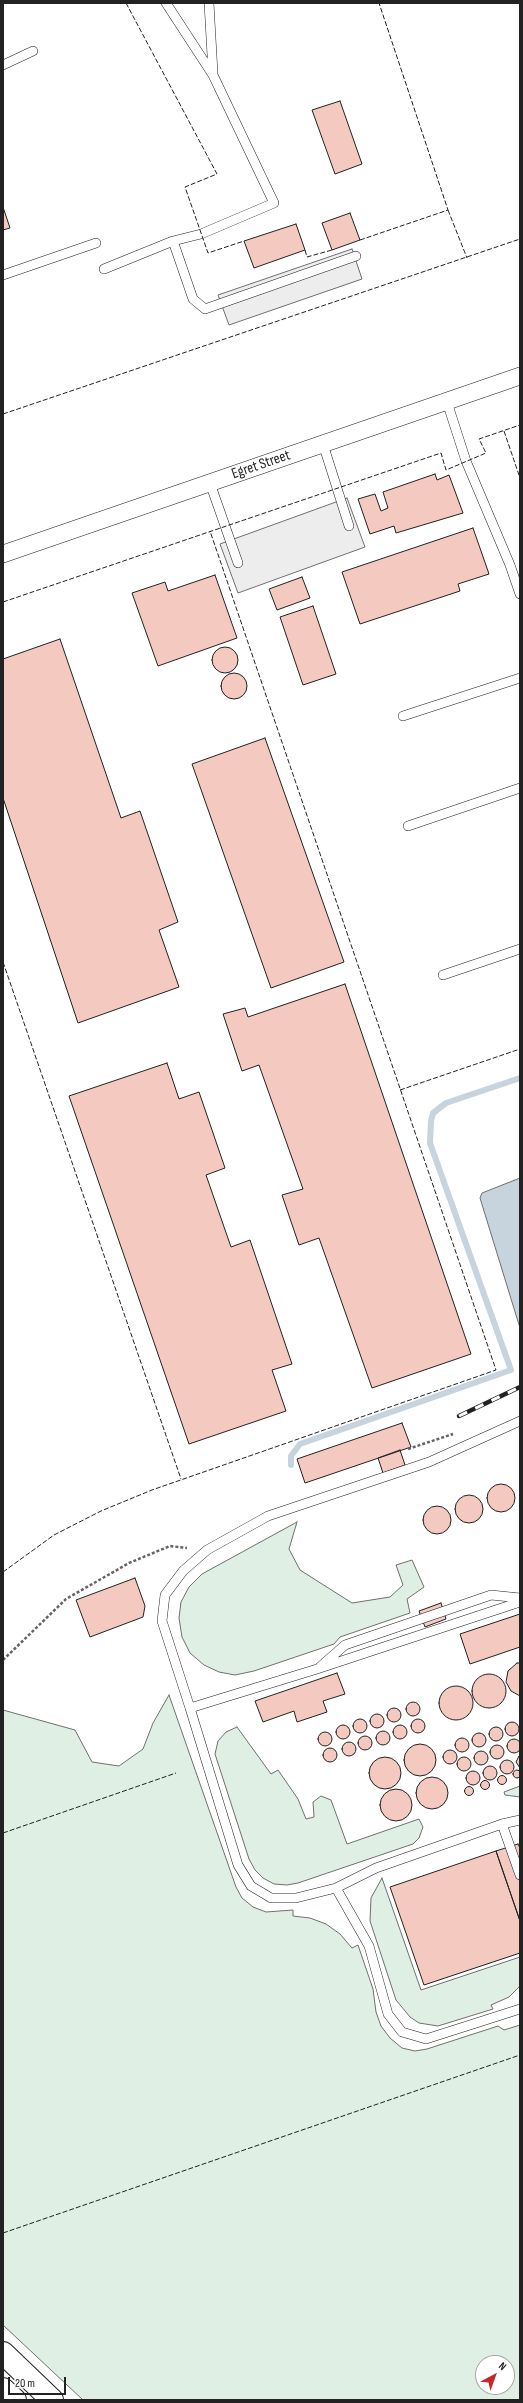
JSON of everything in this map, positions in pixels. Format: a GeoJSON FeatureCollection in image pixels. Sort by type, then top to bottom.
{"type":"FeatureCollection","features":[{"type":"Feature","properties":{"kind":"main road"},"geometry":{"type":"LineString","coordinates":[[3,2353],[52,2400]]}},
{"type":"Feature","properties":{"kind":"main road"},"geometry":{"type":"LineString","coordinates":[[3,2389],[15,2400]]}},
{"type":"Feature","properties":{"kind":"street","name":"Egret Street"},"geometry":{"type":"LineString","coordinates":[[3,554],[520,376]]}},
{"type":"Feature","properties":{"kind":"lane"},"geometry":{"type":"LineString","coordinates":[[104,269],[173,241],[201,234],[274,203],[213,75],[166,3]]}},
{"type":"Feature","properties":{"kind":"lane"},"geometry":{"type":"LineString","coordinates":[[209,3],[213,75]]}},
{"type":"Feature","properties":{"kind":"lane"},"geometry":{"type":"LineString","coordinates":[[3,65],[33,51]]}},
{"type":"Feature","properties":{"kind":"lane"},"geometry":{"type":"LineString","coordinates":[[173,241],[193,299],[205,309],[356,256]]}},
{"type":"Feature","properties":{"kind":"lane"},"geometry":{"type":"LineString","coordinates":[[3,274],[96,243]]}},
{"type":"Feature","properties":{"kind":"lane"},"geometry":{"type":"LineString","coordinates":[[446,402],[466,462],[510,564],[520,594]]}},
{"type":"Feature","properties":{"kind":"lane"},"geometry":{"type":"LineString","coordinates":[[322,444],[349,526]]}},
{"type":"Feature","properties":{"kind":"lane"},"geometry":{"type":"LineString","coordinates":[[210,483],[238,563]]}},
{"type":"Feature","properties":{"kind":"lane"},"geometry":{"type":"LineString","coordinates":[[403,716],[520,678]]}},
{"type":"Feature","properties":{"kind":"lane"},"geometry":{"type":"LineString","coordinates":[[408,826],[520,788]]}},
{"type":"Feature","properties":{"kind":"lane"},"geometry":{"type":"LineString","coordinates":[[443,975],[520,949]]}},
{"type":"Feature","properties":{"kind":"lane"},"geometry":{"type":"LineString","coordinates":[[520,1421],[429,1462],[268,1516],[207,1550],[183,1571],[165,1595],[162,1621],[238,1865],[251,1886],[271,1898],[296,1898],[336,1888],[376,1868],[502,1824],[520,1820]]}},
{"type":"Feature","properties":{"kind":"lane"},"geometry":{"type":"LineString","coordinates":[[317,1669],[345,1645],[491,1595],[520,1598]]}},
{"type":"Feature","properties":{"kind":"lane"},"geometry":{"type":"LineString","coordinates":[[190,1708],[317,1669],[520,1602]]}},
{"type":"Feature","properties":{"kind":"lane"},"geometry":{"type":"LineString","coordinates":[[502,1824],[520,1875]]}},
{"type":"Feature","properties":{"kind":"lane"},"geometry":{"type":"LineString","coordinates":[[336,1888],[369,1946],[388,2014],[402,2032],[426,2039],[520,2009]]}},
{"type":"Feature","properties":{"kind":"path"},"geometry":{"type":"LineString","coordinates":[[3,1660],[66,1599],[129,1563],[170,1546],[207,1550]]}},
{"type":"Feature","properties":{"kind":"green space"},"geometry":{"type":"Polygon","coordinates":[[[297,1522],[289,1549],[300,1570],[352,1603],[390,1597],[403,1585],[396,1565],[412,1560],[424,1587],[407,1599],[410,1613],[340,1637],[334,1644],[254,1671],[235,1675],[219,1672],[204,1665],[190,1653],[182,1637],[179,1618],[181,1602],[189,1587],[202,1574],[297,1522]]]}},
{"type":"Feature","properties":{"kind":"green space"},"geometry":{"type":"Polygon","coordinates":[[[169,1695],[236,1887],[242,1898],[253,1907],[266,1912],[293,1910],[293,1916],[310,1918],[326,1924],[340,1934],[352,1948],[358,1945],[373,1989],[376,2012],[381,2026],[390,2038],[402,2048],[415,2051],[427,2049],[498,2026],[504,2030],[520,2025],[520,2400],[83,2400],[3,2325],[3,1710],[75,1730],[92,1762],[119,1766],[143,1749],[153,1723],[169,1695]]]}},
{"type":"Feature","properties":{"kind":"green space"},"geometry":{"type":"Polygon","coordinates":[[[237,1727],[271,1774],[278,1770],[298,1799],[306,1819],[314,1817],[313,1802],[321,1796],[331,1800],[347,1844],[419,1819],[423,1827],[419,1838],[413,1844],[298,1883],[287,1885],[274,1884],[263,1878],[255,1870],[249,1859],[215,1754],[218,1741],[226,1732],[237,1727]]]}},
{"type":"Feature","properties":{"kind":"green space"},"geometry":{"type":"Polygon","coordinates":[[[520,1786],[520,1797],[505,1795],[504,1792],[520,1786]]]}},
{"type":"Feature","properties":{"kind":"green space"},"geometry":{"type":"Polygon","coordinates":[[[382,1878],[421,1990],[520,1957],[520,1986],[509,1997],[491,2005],[493,2009],[438,2026],[419,2023],[410,2017],[396,2000],[370,1921],[371,1898],[382,1878]]]}},
{"type":"Feature","properties":{"kind":"shaded area"},"geometry":{"type":"Polygon","coordinates":[[[352,249],[362,279],[229,325],[218,295],[352,249]]]}},
{"type":"Feature","properties":{"kind":"shaded area"},"geometry":{"type":"Polygon","coordinates":[[[347,498],[365,547],[238,593],[220,544],[347,498]]]}},
{"type":"Feature","properties":{"kind":"shaded area"},"geometry":{"type":"Polygon","coordinates":[[[520,1178],[520,1328],[480,1198],[482,1193],[520,1178]]]}},
{"type":"Feature","properties":{"kind":"building"},"geometry":{"type":"Polygon","coordinates":[[[340,101],[362,164],[335,174],[312,110],[340,101]]]}},
{"type":"Feature","properties":{"kind":"building"},"geometry":{"type":"Polygon","coordinates":[[[3,207],[10,228],[3,230],[3,207]]]}},
{"type":"Feature","properties":{"kind":"building"},"geometry":{"type":"Polygon","coordinates":[[[350,213],[360,240],[332,250],[322,223],[350,213]]]}},
{"type":"Feature","properties":{"kind":"building"},"geometry":{"type":"Polygon","coordinates":[[[296,224],[305,250],[254,268],[244,241],[296,224]]]}},
{"type":"Feature","properties":{"kind":"building"},"geometry":{"type":"Polygon","coordinates":[[[435,474],[437,480],[449,475],[463,513],[396,533],[394,526],[370,534],[358,499],[375,494],[381,511],[388,508],[383,492],[435,474]]]}},
{"type":"Feature","properties":{"kind":"building"},"geometry":{"type":"Polygon","coordinates":[[[473,528],[489,574],[458,584],[460,591],[360,624],[342,572],[473,528]]]}},
{"type":"Feature","properties":{"kind":"building"},"geometry":{"type":"Polygon","coordinates":[[[215,575],[237,638],[158,666],[132,593],[165,582],[168,591],[215,575]]]}},
{"type":"Feature","properties":{"kind":"building"},"geometry":{"type":"Polygon","coordinates":[[[302,577],[310,598],[277,610],[269,589],[302,577]]]}},
{"type":"Feature","properties":{"kind":"building"},"geometry":{"type":"Polygon","coordinates":[[[313,606],[336,674],[303,685],[280,617],[313,606]]]}},
{"type":"Feature","properties":{"kind":"building"},"geometry":{"type":"Polygon","coordinates":[[[60,639],[121,818],[140,811],[178,922],[159,930],[179,987],[78,1023],[3,798],[3,659],[60,639]]]}},
{"type":"Feature","properties":{"kind":"building"},"geometry":{"type":"Polygon","coordinates":[[[225,647],[234,651],[238,660],[234,669],[225,673],[216,669],[212,660],[216,651],[225,647]]]}},
{"type":"Feature","properties":{"kind":"building"},"geometry":{"type":"Polygon","coordinates":[[[234,673],[243,677],[247,686],[243,695],[234,699],[225,695],[221,686],[225,677],[234,673]]]}},
{"type":"Feature","properties":{"kind":"building"},"geometry":{"type":"Polygon","coordinates":[[[265,738],[344,962],[271,988],[192,764],[265,738]]]}},
{"type":"Feature","properties":{"kind":"building"},"geometry":{"type":"Polygon","coordinates":[[[345,984],[471,1354],[372,1388],[319,1238],[299,1245],[282,1195],[303,1189],[259,1065],[242,1071],[223,1014],[245,1008],[248,1017],[345,984]]]}},
{"type":"Feature","properties":{"kind":"building"},"geometry":{"type":"Polygon","coordinates":[[[167,1063],[179,1099],[199,1092],[225,1168],[206,1175],[231,1247],[250,1240],[292,1364],[272,1370],[286,1411],[189,1444],[69,1096],[167,1063]]]}},
{"type":"Feature","properties":{"kind":"building"},"geometry":{"type":"Polygon","coordinates":[[[402,1423],[411,1447],[305,1483],[297,1459],[402,1423]]]}},
{"type":"Feature","properties":{"kind":"building"},"geometry":{"type":"Polygon","coordinates":[[[400,1450],[405,1465],[383,1473],[378,1458],[400,1450]]]}},
{"type":"Feature","properties":{"kind":"building"},"geometry":{"type":"Polygon","coordinates":[[[501,1484],[511,1488],[515,1498],[511,1508],[501,1512],[491,1508],[487,1498],[491,1488],[501,1484]]]}},
{"type":"Feature","properties":{"kind":"building"},"geometry":{"type":"Polygon","coordinates":[[[469,1495],[479,1499],[483,1509],[479,1519],[469,1523],[459,1519],[455,1509],[459,1499],[469,1495]]]}},
{"type":"Feature","properties":{"kind":"building"},"geometry":{"type":"Polygon","coordinates":[[[437,1506],[447,1510],[451,1520],[447,1530],[437,1534],[427,1530],[423,1520],[427,1510],[437,1506]]]}},
{"type":"Feature","properties":{"kind":"building"},"geometry":{"type":"Polygon","coordinates":[[[135,1578],[145,1606],[143,1617],[90,1637],[76,1600],[135,1578]]]}},
{"type":"Feature","properties":{"kind":"building"},"geometry":{"type":"Polygon","coordinates":[[[441,1603],[446,1619],[425,1627],[419,1611],[441,1603]]]}},
{"type":"Feature","properties":{"kind":"building"},"geometry":{"type":"Polygon","coordinates":[[[520,1614],[520,1647],[470,1664],[460,1634],[520,1614]]]}},
{"type":"Feature","properties":{"kind":"building"},"geometry":{"type":"Polygon","coordinates":[[[517,1663],[520,1663],[520,1696],[511,1691],[506,1682],[508,1671],[517,1663]]]}},
{"type":"Feature","properties":{"kind":"building"},"geometry":{"type":"Polygon","coordinates":[[[337,1673],[345,1694],[323,1701],[327,1712],[297,1722],[294,1711],[263,1722],[255,1701],[337,1673]]]}},
{"type":"Feature","properties":{"kind":"building"},"geometry":{"type":"Polygon","coordinates":[[[486,1674],[492,1674],[496,1675],[503,1681],[506,1691],[505,1698],[499,1705],[492,1708],[486,1708],[482,1707],[475,1701],[472,1694],[472,1688],[473,1684],[479,1677],[486,1674]]]}},
{"type":"Feature","properties":{"kind":"building"},"geometry":{"type":"Polygon","coordinates":[[[453,1686],[459,1686],[463,1687],[470,1693],[473,1703],[472,1710],[466,1717],[459,1720],[453,1720],[449,1719],[442,1713],[439,1706],[439,1700],[440,1696],[446,1689],[453,1686]]]}},
{"type":"Feature","properties":{"kind":"building"},"geometry":{"type":"Polygon","coordinates":[[[413,1702],[418,1704],[420,1709],[418,1714],[413,1716],[408,1714],[406,1709],[408,1704],[413,1702]]]}},
{"type":"Feature","properties":{"kind":"building"},"geometry":{"type":"Polygon","coordinates":[[[391,1708],[397,1708],[401,1712],[401,1718],[397,1722],[391,1722],[387,1718],[387,1712],[391,1708]]]}},
{"type":"Feature","properties":{"kind":"building"},"geometry":{"type":"Polygon","coordinates":[[[377,1714],[382,1716],[384,1721],[382,1726],[377,1728],[372,1726],[370,1721],[372,1716],[377,1714]]]}},
{"type":"Feature","properties":{"kind":"building"},"geometry":{"type":"Polygon","coordinates":[[[360,1719],[365,1721],[367,1726],[365,1731],[360,1733],[355,1731],[353,1726],[355,1721],[360,1719]]]}},
{"type":"Feature","properties":{"kind":"building"},"geometry":{"type":"Polygon","coordinates":[[[418,1719],[423,1721],[425,1726],[423,1731],[418,1733],[413,1731],[411,1726],[413,1721],[418,1719]]]}},
{"type":"Feature","properties":{"kind":"building"},"geometry":{"type":"Polygon","coordinates":[[[512,1722],[517,1724],[519,1729],[517,1734],[512,1736],[507,1734],[505,1729],[507,1724],[512,1722]]]}},
{"type":"Feature","properties":{"kind":"building"},"geometry":{"type":"Polygon","coordinates":[[[343,1725],[348,1727],[350,1732],[348,1737],[343,1739],[338,1737],[336,1732],[338,1727],[343,1725]]]}},
{"type":"Feature","properties":{"kind":"building"},"geometry":{"type":"Polygon","coordinates":[[[400,1725],[405,1727],[407,1732],[405,1737],[400,1739],[395,1737],[393,1732],[395,1727],[400,1725]]]}},
{"type":"Feature","properties":{"kind":"building"},"geometry":{"type":"Polygon","coordinates":[[[496,1727],[501,1729],[503,1734],[501,1739],[496,1741],[491,1739],[489,1734],[491,1729],[496,1727]]]}},
{"type":"Feature","properties":{"kind":"building"},"geometry":{"type":"Polygon","coordinates":[[[383,1731],[388,1733],[390,1738],[388,1743],[383,1745],[378,1743],[376,1738],[378,1733],[383,1731]]]}},
{"type":"Feature","properties":{"kind":"building"},"geometry":{"type":"Polygon","coordinates":[[[325,1732],[330,1734],[332,1739],[330,1744],[325,1746],[320,1744],[318,1739],[320,1734],[325,1732]]]}},
{"type":"Feature","properties":{"kind":"building"},"geometry":{"type":"Polygon","coordinates":[[[479,1733],[484,1735],[486,1740],[484,1745],[479,1747],[474,1745],[472,1740],[474,1735],[479,1733]]]}},
{"type":"Feature","properties":{"kind":"building"},"geometry":{"type":"Polygon","coordinates":[[[365,1736],[370,1738],[372,1743],[370,1748],[365,1750],[360,1748],[358,1743],[360,1738],[365,1736]]]}},
{"type":"Feature","properties":{"kind":"building"},"geometry":{"type":"Polygon","coordinates":[[[462,1738],[467,1740],[469,1745],[467,1750],[462,1752],[457,1750],[455,1745],[457,1740],[462,1738]]]}},
{"type":"Feature","properties":{"kind":"building"},"geometry":{"type":"Polygon","coordinates":[[[514,1739],[519,1741],[521,1746],[519,1751],[514,1753],[509,1751],[507,1746],[509,1741],[514,1739]]]}},
{"type":"Feature","properties":{"kind":"building"},"geometry":{"type":"Polygon","coordinates":[[[349,1742],[354,1744],[356,1749],[354,1754],[349,1756],[344,1754],[342,1749],[344,1744],[349,1742]]]}},
{"type":"Feature","properties":{"kind":"building"},"geometry":{"type":"Polygon","coordinates":[[[420,1744],[426,1745],[433,1751],[436,1760],[435,1766],[429,1773],[420,1776],[414,1775],[407,1769],[404,1760],[405,1754],[411,1747],[420,1744]]]}},
{"type":"Feature","properties":{"kind":"building"},"geometry":{"type":"Polygon","coordinates":[[[497,1745],[502,1747],[504,1752],[502,1757],[497,1759],[492,1757],[490,1752],[492,1747],[497,1745]]]}},
{"type":"Feature","properties":{"kind":"building"},"geometry":{"type":"Polygon","coordinates":[[[330,1748],[335,1750],[337,1755],[335,1760],[330,1762],[325,1760],[323,1755],[325,1750],[330,1748]]]}},
{"type":"Feature","properties":{"kind":"building"},"geometry":{"type":"Polygon","coordinates":[[[450,1750],[455,1752],[457,1757],[455,1762],[450,1764],[445,1762],[443,1757],[445,1752],[450,1750]]]}},
{"type":"Feature","properties":{"kind":"building"},"geometry":{"type":"Polygon","coordinates":[[[481,1751],[486,1753],[488,1758],[486,1763],[481,1765],[476,1763],[474,1758],[476,1753],[481,1751]]]}},
{"type":"Feature","properties":{"kind":"building"},"geometry":{"type":"Polygon","coordinates":[[[520,1755],[520,1768],[516,1762],[520,1755]]]}},
{"type":"Feature","properties":{"kind":"building"},"geometry":{"type":"Polygon","coordinates":[[[385,1757],[391,1758],[398,1764],[401,1773],[400,1779],[394,1786],[385,1789],[379,1788],[372,1782],[369,1773],[370,1767],[376,1760],[385,1757]]]}},
{"type":"Feature","properties":{"kind":"building"},"geometry":{"type":"Polygon","coordinates":[[[461,1757],[467,1757],[471,1761],[471,1767],[467,1771],[461,1771],[457,1767],[457,1761],[461,1757]]]}},
{"type":"Feature","properties":{"kind":"building"},"geometry":{"type":"Polygon","coordinates":[[[507,1760],[512,1762],[514,1767],[512,1772],[507,1774],[502,1772],[500,1767],[502,1762],[507,1760]]]}},
{"type":"Feature","properties":{"kind":"building"},"geometry":{"type":"Polygon","coordinates":[[[487,1766],[493,1766],[497,1770],[497,1776],[493,1780],[487,1780],[483,1776],[483,1770],[487,1766]]]}},
{"type":"Feature","properties":{"kind":"building"},"geometry":{"type":"Polygon","coordinates":[[[515,1770],[519,1770],[521,1774],[519,1778],[515,1778],[513,1776],[513,1772],[515,1770]]]}},
{"type":"Feature","properties":{"kind":"building"},"geometry":{"type":"Polygon","coordinates":[[[470,1771],[476,1771],[480,1775],[480,1781],[476,1785],[470,1785],[466,1781],[466,1775],[470,1771]]]}},
{"type":"Feature","properties":{"kind":"building"},"geometry":{"type":"Polygon","coordinates":[[[502,1775],[507,1780],[502,1785],[497,1780],[502,1775]]]}},
{"type":"Feature","properties":{"kind":"building"},"geometry":{"type":"Polygon","coordinates":[[[432,1777],[438,1778],[445,1784],[448,1793],[447,1799],[441,1806],[432,1809],[426,1808],[419,1802],[416,1793],[417,1787],[423,1780],[432,1777]]]}},
{"type":"Feature","properties":{"kind":"building"},"geometry":{"type":"Polygon","coordinates":[[[485,1780],[490,1785],[485,1790],[480,1785],[485,1780]]]}},
{"type":"Feature","properties":{"kind":"building"},"geometry":{"type":"Polygon","coordinates":[[[469,1786],[474,1791],[469,1796],[464,1791],[469,1786]]]}},
{"type":"Feature","properties":{"kind":"building"},"geometry":{"type":"Polygon","coordinates":[[[396,1789],[405,1792],[409,1796],[412,1805],[409,1814],[405,1818],[396,1821],[387,1818],[383,1814],[380,1805],[383,1796],[387,1792],[396,1789]]]}},
{"type":"Feature","properties":{"kind":"building"},"geometry":{"type":"Polygon","coordinates":[[[518,1844],[520,1848],[520,1921],[496,1851],[518,1844]]]}},
{"type":"Feature","properties":{"kind":"building"},"geometry":{"type":"Polygon","coordinates":[[[496,1851],[520,1921],[520,1953],[424,1985],[390,1887],[496,1851]]]}},
{"type":"Feature","properties":{"kind":"waterway"},"geometry":{"type":"LineString","coordinates":[[291,1465],[291,1456],[300,1444],[511,1370],[430,1143],[433,1113],[446,1103],[520,1078]]}},
{"type":"Feature","properties":{"kind":"railway"},"geometry":{"type":"LineString","coordinates":[[459,1416],[520,1387]]}},
{"type":"Feature","properties":{"kind":"fence"},"geometry":{"type":"LineString","coordinates":[[126,3],[217,174],[185,187],[208,253],[244,241]]}},
{"type":"Feature","properties":{"kind":"fence"},"geometry":{"type":"LineString","coordinates":[[360,240],[448,210],[379,3]]}},
{"type":"Feature","properties":{"kind":"fence"},"geometry":{"type":"LineString","coordinates":[[448,210],[467,258]]}},
{"type":"Feature","properties":{"kind":"fence"},"geometry":{"type":"LineString","coordinates":[[3,414],[520,239]]}},
{"type":"Feature","properties":{"kind":"fence"},"geometry":{"type":"LineString","coordinates":[[305,250],[307,257],[332,250]]}},
{"type":"Feature","properties":{"kind":"fence"},"geometry":{"type":"LineString","coordinates":[[3,602],[441,453],[446,470],[486,453],[479,439],[520,425]]}},
{"type":"Feature","properties":{"kind":"fence"},"geometry":{"type":"LineString","coordinates":[[504,431],[520,478]]}},
{"type":"Feature","properties":{"kind":"fence"},"geometry":{"type":"LineString","coordinates":[[3,1572],[54,1535],[101,1511],[152,1490],[496,1370],[210,531]]}},
{"type":"Feature","properties":{"kind":"fence"},"geometry":{"type":"LineString","coordinates":[[3,962],[181,1479]]}},
{"type":"Feature","properties":{"kind":"fence"},"geometry":{"type":"LineString","coordinates":[[400,1090],[520,1049]]}},
{"type":"Feature","properties":{"kind":"fence"},"geometry":{"type":"LineString","coordinates":[[3,1833],[176,1773]]}},
{"type":"Feature","properties":{"kind":"fence"},"geometry":{"type":"LineString","coordinates":[[3,2233],[520,2055]]}}]}
